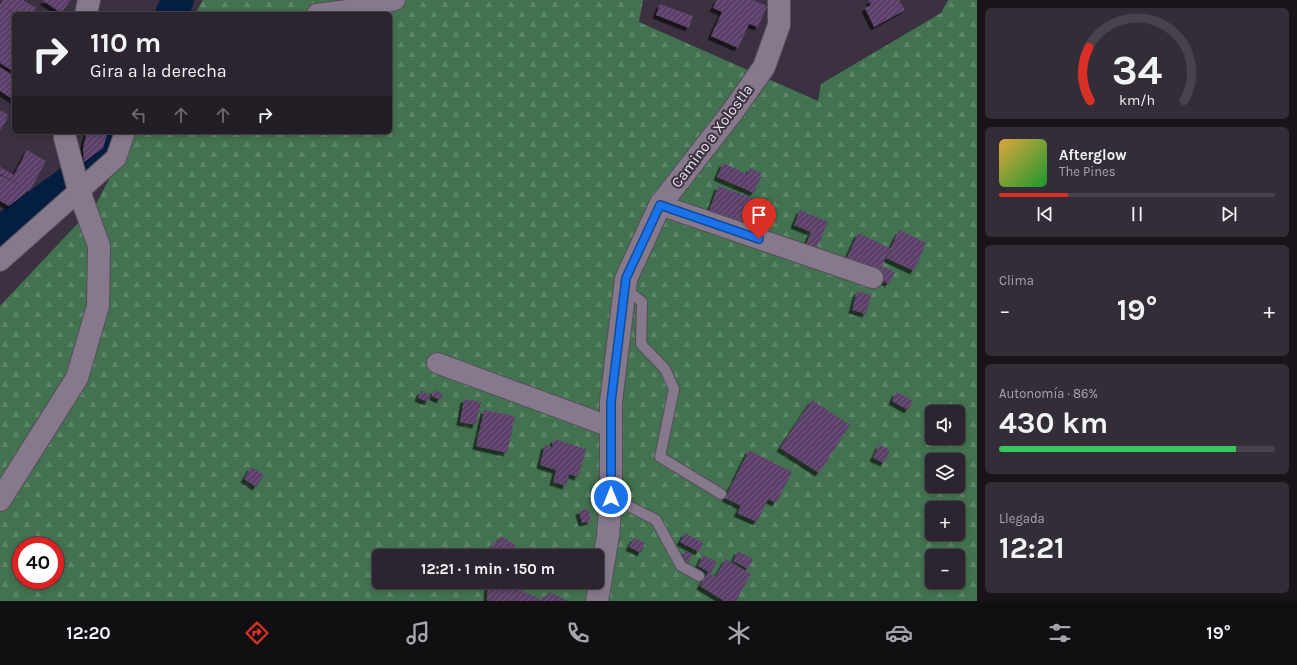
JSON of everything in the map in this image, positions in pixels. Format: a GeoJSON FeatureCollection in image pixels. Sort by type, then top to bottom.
{"type":"FeatureCollection","features":[{"type":"Feature","properties":{"kind":"street"},"geometry":{"type":"LineString","coordinates":[[86,12],[89,0]]}},
{"type":"Feature","properties":{"kind":"street"},"geometry":{"type":"LineString","coordinates":[[332,12],[362,8],[395,0]]}},
{"type":"Feature","properties":{"kind":"street","name":"Camino a Xolostla"},"geometry":{"type":"LineString","coordinates":[[597,601],[608,536],[611,497],[611,402],[626,278],[660,205],[733,111],[764,67],[780,25],[779,0]]}},
{"type":"Feature","properties":{"kind":"street"},"geometry":{"type":"LineString","coordinates":[[0,500],[77,378],[98,306],[99,246],[78,185],[65,134]]}},
{"type":"Feature","properties":{"kind":"street"},"geometry":{"type":"LineString","coordinates":[[0,261],[78,185],[116,158],[125,134]]}},
{"type":"Feature","properties":{"kind":"street"},"geometry":{"type":"LineString","coordinates":[[660,205],[873,278]]}},
{"type":"Feature","properties":{"kind":"street"},"geometry":{"type":"LineString","coordinates":[[437,363],[611,427]]}},
{"type":"Feature","properties":{"kind":"lane"},"geometry":{"type":"LineString","coordinates":[[625,288],[642,302],[641,344],[665,369],[674,388],[660,457],[721,494]]}},
{"type":"Feature","properties":{"kind":"lane"},"geometry":{"type":"LineString","coordinates":[[611,497],[656,520],[681,566],[699,576]]}},
{"type":"Feature","properties":{"kind":"green space"},"geometry":{"type":"Polygon","coordinates":[[[203,0],[643,0],[639,22],[818,101],[821,84],[941,13],[948,0],[977,0],[977,601],[0,601],[0,306],[96,204],[133,134],[392,134],[392,12],[196,12],[203,0]]]}},
{"type":"Feature","properties":{"kind":"building"},"geometry":{"type":"Polygon","coordinates":[[[3,0],[23,0],[36,8],[34,12],[12,12],[0,5],[3,0]]]}},
{"type":"Feature","properties":{"kind":"building"},"geometry":{"type":"Polygon","coordinates":[[[42,0],[71,0],[62,12],[42,0]]]}},
{"type":"Feature","properties":{"kind":"building"},"geometry":{"type":"Polygon","coordinates":[[[717,0],[753,0],[767,6],[758,27],[749,24],[738,48],[711,36],[722,12],[713,8],[717,0]]]}},
{"type":"Feature","properties":{"kind":"building"},"geometry":{"type":"Polygon","coordinates":[[[869,0],[899,0],[905,10],[874,27],[865,8],[871,5],[869,0]]]}},
{"type":"Feature","properties":{"kind":"building"},"geometry":{"type":"Polygon","coordinates":[[[660,4],[693,16],[689,28],[656,15],[660,4]]]}},
{"type":"Feature","properties":{"kind":"building"},"geometry":{"type":"Polygon","coordinates":[[[0,5],[12,13],[12,71],[0,63],[0,5]]]}},
{"type":"Feature","properties":{"kind":"building"},"geometry":{"type":"Polygon","coordinates":[[[0,67],[12,75],[12,99],[0,91],[0,67]]]}},
{"type":"Feature","properties":{"kind":"building"},"geometry":{"type":"Polygon","coordinates":[[[0,110],[9,115],[0,131],[0,110]]]}},
{"type":"Feature","properties":{"kind":"building"},"geometry":{"type":"Polygon","coordinates":[[[86,134],[107,134],[103,148],[84,162],[83,148],[86,134]]]}},
{"type":"Feature","properties":{"kind":"building"},"geometry":{"type":"Polygon","coordinates":[[[27,150],[46,161],[30,191],[29,190],[9,206],[0,201],[0,175],[22,186],[0,174],[0,167],[14,175],[27,150]]]}},
{"type":"Feature","properties":{"kind":"building"},"geometry":{"type":"Polygon","coordinates":[[[723,163],[747,174],[750,168],[762,174],[754,193],[717,177],[723,163]]]}},
{"type":"Feature","properties":{"kind":"building"},"geometry":{"type":"Polygon","coordinates":[[[718,186],[756,199],[747,225],[709,211],[718,186]]]}},
{"type":"Feature","properties":{"kind":"building"},"geometry":{"type":"Polygon","coordinates":[[[800,210],[828,222],[815,252],[805,247],[811,232],[794,225],[800,210]]]}},
{"type":"Feature","properties":{"kind":"building"},"geometry":{"type":"Polygon","coordinates":[[[899,230],[926,243],[914,271],[886,258],[899,230]]]}},
{"type":"Feature","properties":{"kind":"building"},"geometry":{"type":"Polygon","coordinates":[[[858,233],[890,248],[882,266],[895,272],[889,284],[846,260],[858,233]]]}},
{"type":"Feature","properties":{"kind":"building"},"geometry":{"type":"Polygon","coordinates":[[[857,291],[871,295],[866,314],[852,310],[857,291]]]}},
{"type":"Feature","properties":{"kind":"building"},"geometry":{"type":"Polygon","coordinates":[[[434,390],[443,394],[440,400],[432,396],[434,390]]]}},
{"type":"Feature","properties":{"kind":"building"},"geometry":{"type":"Polygon","coordinates":[[[421,391],[431,395],[428,402],[418,398],[421,391]]]}},
{"type":"Feature","properties":{"kind":"building"},"geometry":{"type":"Polygon","coordinates":[[[896,392],[913,401],[908,410],[892,401],[896,392]]]}},
{"type":"Feature","properties":{"kind":"building"},"geometry":{"type":"Polygon","coordinates":[[[464,399],[481,402],[476,425],[460,422],[464,399]]]}},
{"type":"Feature","properties":{"kind":"building"},"geometry":{"type":"Polygon","coordinates":[[[812,400],[850,425],[819,473],[780,448],[812,400]]]}},
{"type":"Feature","properties":{"kind":"building"},"geometry":{"type":"Polygon","coordinates":[[[484,410],[515,416],[507,453],[476,446],[484,410]]]}},
{"type":"Feature","properties":{"kind":"building"},"geometry":{"type":"Polygon","coordinates":[[[554,439],[586,449],[578,477],[569,474],[566,486],[553,482],[556,470],[540,465],[545,445],[552,447],[554,439]]]}},
{"type":"Feature","properties":{"kind":"building"},"geometry":{"type":"Polygon","coordinates":[[[879,445],[890,450],[884,463],[873,458],[879,445]]]}},
{"type":"Feature","properties":{"kind":"building"},"geometry":{"type":"Polygon","coordinates":[[[749,450],[792,472],[776,503],[768,499],[757,522],[737,513],[741,506],[725,498],[749,450]]]}},
{"type":"Feature","properties":{"kind":"building"},"geometry":{"type":"Polygon","coordinates":[[[251,467],[264,475],[256,487],[244,479],[251,467]]]}},
{"type":"Feature","properties":{"kind":"building"},"geometry":{"type":"Polygon","coordinates":[[[589,509],[591,521],[582,523],[579,511],[589,509]]]}},
{"type":"Feature","properties":{"kind":"building"},"geometry":{"type":"Polygon","coordinates":[[[685,533],[703,543],[699,552],[680,542],[685,533]]]}},
{"type":"Feature","properties":{"kind":"building"},"geometry":{"type":"Polygon","coordinates":[[[501,536],[516,545],[514,549],[490,548],[495,541],[497,542],[501,536]]]}},
{"type":"Feature","properties":{"kind":"building"},"geometry":{"type":"Polygon","coordinates":[[[634,538],[645,543],[641,553],[629,547],[634,538]]]}},
{"type":"Feature","properties":{"kind":"building"},"geometry":{"type":"Polygon","coordinates":[[[686,551],[692,554],[688,564],[680,561],[686,551]]]}},
{"type":"Feature","properties":{"kind":"building"},"geometry":{"type":"Polygon","coordinates":[[[738,551],[753,559],[748,569],[733,561],[738,551]]]}},
{"type":"Feature","properties":{"kind":"building"},"geometry":{"type":"Polygon","coordinates":[[[703,555],[717,562],[711,573],[698,566],[703,555]]]}},
{"type":"Feature","properties":{"kind":"building"},"geometry":{"type":"Polygon","coordinates":[[[726,559],[751,574],[736,601],[724,601],[700,586],[708,572],[715,577],[726,559]]]}},
{"type":"Feature","properties":{"kind":"building"},"geometry":{"type":"Polygon","coordinates":[[[488,589],[517,589],[539,598],[538,601],[487,601],[488,589]]]}},
{"type":"Feature","properties":{"kind":"building"},"geometry":{"type":"Polygon","coordinates":[[[549,592],[568,601],[539,601],[542,596],[546,598],[549,592]]]}},
{"type":"Feature","properties":{"kind":"waterway"},"geometry":{"type":"LineString","coordinates":[[172,12],[178,0]]}},
{"type":"Feature","properties":{"kind":"waterway"},"geometry":{"type":"LineString","coordinates":[[0,232],[112,151],[118,134]]}},
{"type":"Feature","properties":{"kind":"route"},"geometry":{"type":"LineString","coordinates":[[611,497],[611,402],[626,278],[660,205],[759,239]]}}]}
